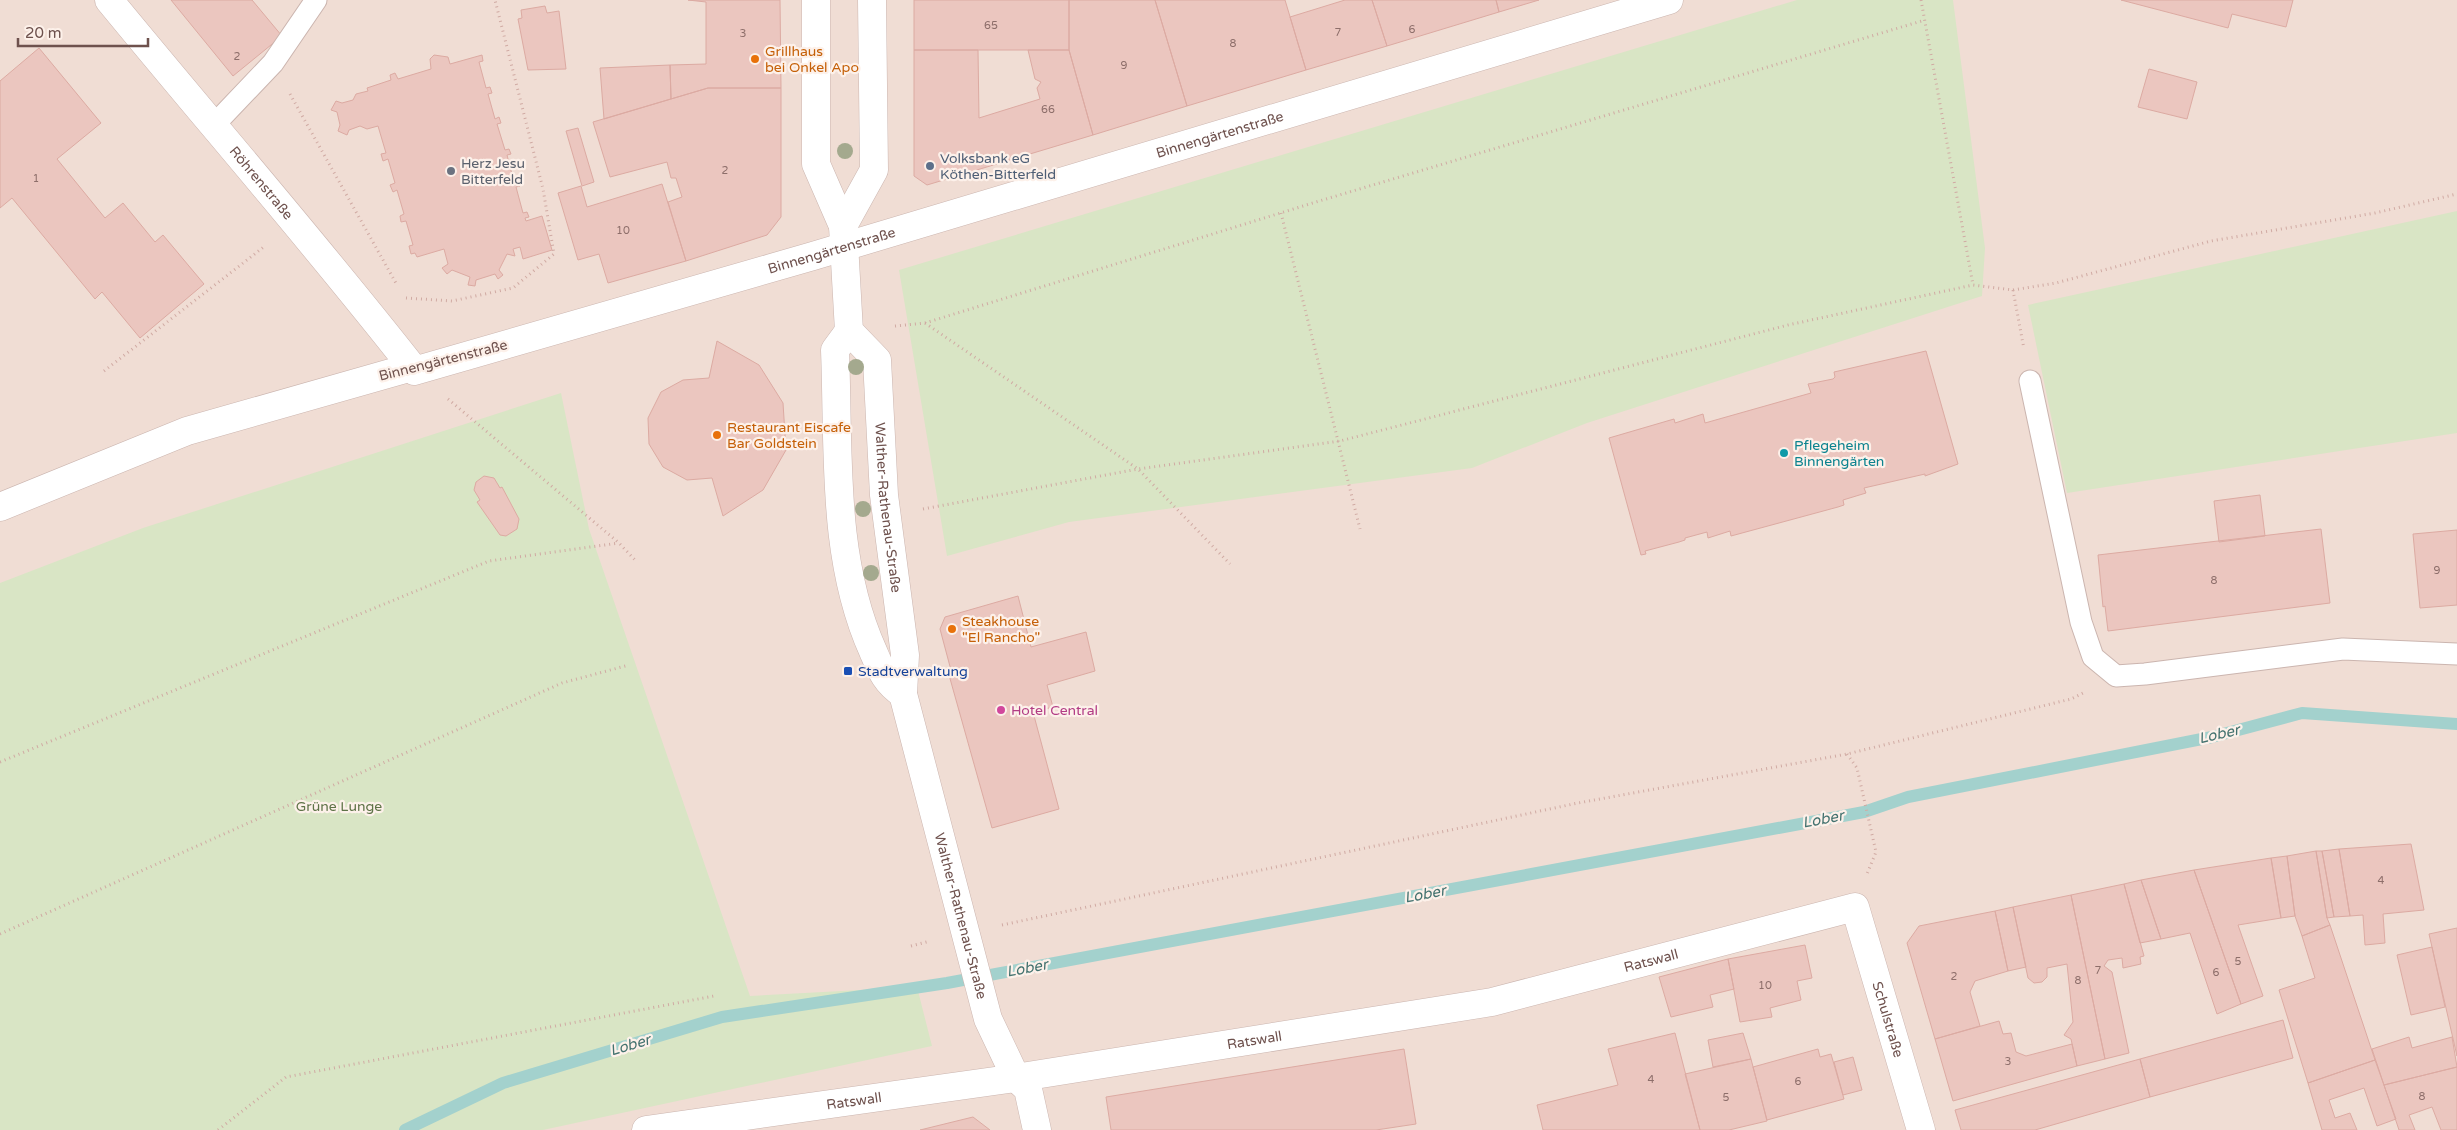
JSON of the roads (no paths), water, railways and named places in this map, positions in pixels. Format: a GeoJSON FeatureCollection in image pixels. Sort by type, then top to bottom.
{"type":"FeatureCollection","features":[{"type":"Feature","properties":{"kind":"street","name":"Röhrenstraße"},"geometry":{"type":"LineString","coordinates":[[109,0],[340,275],[413,369]]}},
{"type":"Feature","properties":{"kind":"street"},"geometry":{"type":"LineString","coordinates":[[816,0],[816,164],[843,237],[849,331]]}},
{"type":"Feature","properties":{"kind":"street"},"geometry":{"type":"LineString","coordinates":[[843,237],[874,170],[872,0]]}},
{"type":"Feature","properties":{"kind":"street","name":"Binnengärtenstraße"},"geometry":{"type":"LineString","coordinates":[[0,507],[187,431],[413,369],[843,237],[1669,0]]}},
{"type":"Feature","properties":{"kind":"street","name":"Walther-Rathenau-Straße"},"geometry":{"type":"LineString","coordinates":[[902,694],[890,685],[865,634],[854,598],[844,543],[840,511],[835,350],[849,331],[877,360],[889,537],[905,655],[902,694],[988,1019],[1016,1078],[1028,1089],[1037,1130]]}},
{"type":"Feature","properties":{"kind":"street","name":"Ratswall"},"geometry":{"type":"LineString","coordinates":[[646,1130],[1016,1078],[1492,1002],[1855,907]]}},
{"type":"Feature","properties":{"kind":"street","name":"Schulstraße"},"geometry":{"type":"LineString","coordinates":[[1855,907],[1921,1130]]}},
{"type":"Feature","properties":{"kind":"lane"},"geometry":{"type":"LineString","coordinates":[[213,126],[273,63],[316,0]]}},
{"type":"Feature","properties":{"kind":"lane"},"geometry":{"type":"LineString","coordinates":[[2030,381],[2081,622],[2093,657],[2116,676],[2343,649],[2457,654]]}},
{"type":"Feature","properties":{"kind":"waterway","name":"Lober"},"geometry":{"type":"LineString","coordinates":[[405,1130],[503,1083],[722,1017],[947,983],[1864,812],[1908,797],[2212,737],[2302,713],[2457,724]]}},
{"type":"Feature","properties":{"kind":"place","name":"Grillhaus bei Onkel Apo"},"geometry":{"type":"Point","coordinates":[755,59]}},
{"type":"Feature","properties":{"kind":"place","name":"Volksbank eG Köthen-Bitterfeld"},"geometry":{"type":"Point","coordinates":[930,166]}},
{"type":"Feature","properties":{"kind":"place","name":"Herz Jesu Bitterfeld"},"geometry":{"type":"Point","coordinates":[451,171]}},
{"type":"Feature","properties":{"kind":"place","name":"Restaurant Eiscafe Bar Goldstein"},"geometry":{"type":"Point","coordinates":[717,435]}},
{"type":"Feature","properties":{"kind":"place","name":"Pflegeheim Binnengärten"},"geometry":{"type":"Point","coordinates":[1784,453]}},
{"type":"Feature","properties":{"kind":"place","name":"Steakhouse \"El Rancho\""},"geometry":{"type":"Point","coordinates":[952,629]}},
{"type":"Feature","properties":{"kind":"place","name":"Stadtverwaltung"},"geometry":{"type":"Point","coordinates":[848,671]}},
{"type":"Feature","properties":{"kind":"place","name":"Hotel Central"},"geometry":{"type":"Point","coordinates":[1001,710]}},
{"type":"Feature","properties":{"kind":"park label","name":"Grüne Lunge"},"geometry":{"type":"Point","coordinates":[339,806]}}]}
